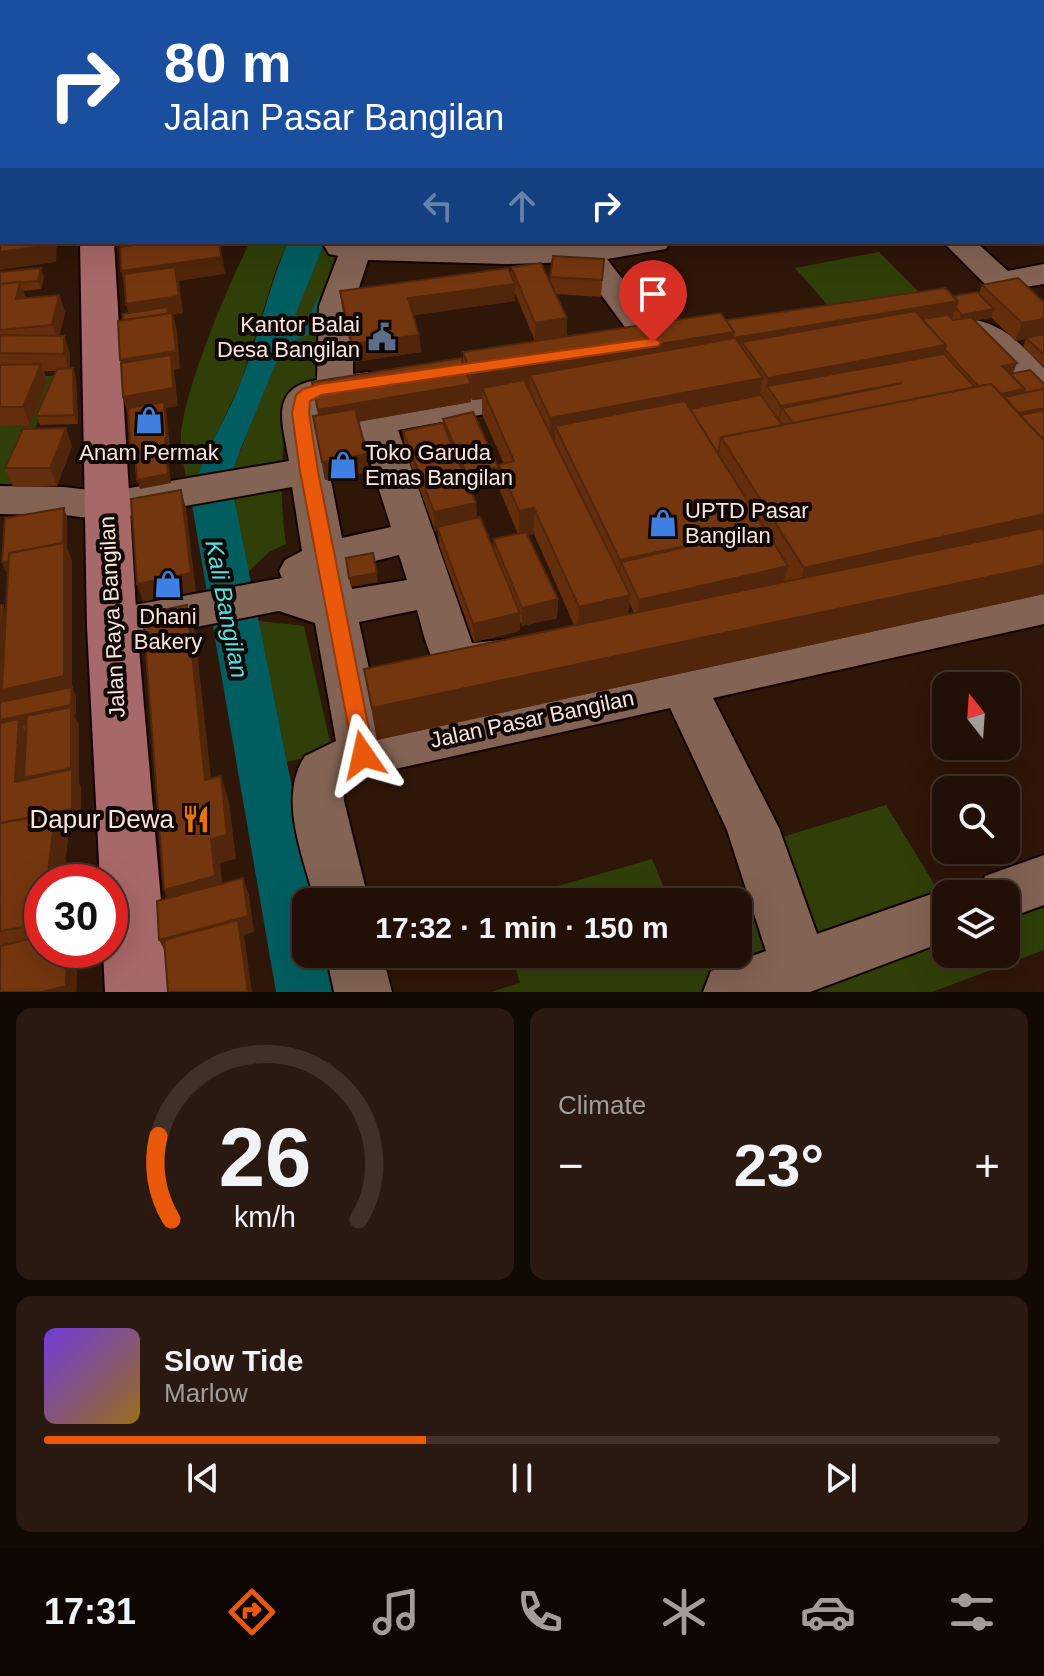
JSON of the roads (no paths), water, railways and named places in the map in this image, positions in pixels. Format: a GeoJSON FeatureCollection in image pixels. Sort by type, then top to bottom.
{"type":"FeatureCollection","features":[{"type":"Feature","properties":{"kind":"main road","name":"Jalan Raya Bangilan"},"geometry":{"type":"LineString","coordinates":[[97,244],[112,626],[137,992]]}},
{"type":"Feature","properties":{"kind":"street"},"geometry":{"type":"LineString","coordinates":[[335,387],[336,306],[346,246],[535,255],[587,253],[643,244]]}},
{"type":"Feature","properties":{"kind":"street"},"geometry":{"type":"LineString","coordinates":[[960,244],[1006,287],[1030,297],[1043,291]]}},
{"type":"Feature","properties":{"kind":"street"},"geometry":{"type":"LineString","coordinates":[[587,253],[653,342]]}},
{"type":"Feature","properties":{"kind":"street"},"geometry":{"type":"LineString","coordinates":[[1006,287],[904,320],[985,331],[1038,383]]}},
{"type":"Feature","properties":{"kind":"street"},"geometry":{"type":"LineString","coordinates":[[363,755],[324,558],[306,452],[302,399],[309,393],[335,387],[395,379]]}},
{"type":"Feature","properties":{"kind":"street"},"geometry":{"type":"LineString","coordinates":[[0,500],[64,501],[106,506],[249,481],[376,421],[566,389]]}},
{"type":"Feature","properties":{"kind":"street"},"geometry":{"type":"LineString","coordinates":[[376,421],[453,653],[462,660],[482,661],[543,652]]}},
{"type":"Feature","properties":{"kind":"street"},"geometry":{"type":"LineString","coordinates":[[274,596],[300,571],[324,558],[414,536]]}},
{"type":"Feature","properties":{"kind":"street"},"geometry":{"type":"LineString","coordinates":[[112,626],[274,596],[302,605],[334,608],[432,591]]}},
{"type":"Feature","properties":{"kind":"street","name":"Jalan Pasar Bangilan"},"geometry":{"type":"LineString","coordinates":[[339,888],[316,787],[326,768],[334,763],[1044,607]]}},
{"type":"Feature","properties":{"kind":"street"},"geometry":{"type":"LineString","coordinates":[[683,686],[753,828],[800,967]]}},
{"type":"Feature","properties":{"kind":"street"},"geometry":{"type":"LineString","coordinates":[[1020,888],[1044,880]]}},
{"type":"Feature","properties":{"kind":"street"},"geometry":{"type":"LineString","coordinates":[[732,992],[932,920]]}},
{"type":"Feature","properties":{"kind":"street"},"geometry":{"type":"LineString","coordinates":[[357,968],[363,992]]}},
{"type":"Feature","properties":{"kind":"water","name":"Kali Bangilan"},"geometry":{"type":"Polygon","coordinates":[[[287,244],[324,244],[241,448],[234,468],[234,498],[312,888],[292,888],[292,968],[328,968],[332,992],[276,992],[192,505],[199,473],[234,399],[287,244]]]}},
{"type":"Feature","properties":{"kind":"waterway"},"geometry":{"type":"LineString","coordinates":[[271,346],[307,332],[324,296]]}},
{"type":"Feature","properties":{"kind":"place","name":"Kantor Balai Desa Bangilan"},"geometry":{"type":"Point","coordinates":[382,337]}},
{"type":"Feature","properties":{"kind":"place","name":"Anam Permak"},"geometry":{"type":"Point","coordinates":[149,420]}},
{"type":"Feature","properties":{"kind":"place","name":"Toko Garuda Emas Bangilan"},"geometry":{"type":"Point","coordinates":[343,465]}},
{"type":"Feature","properties":{"kind":"place","name":"UPTD Pasar Bangilan"},"geometry":{"type":"Point","coordinates":[663,523]}},
{"type":"Feature","properties":{"kind":"place","name":"Dhani Bakery"},"geometry":{"type":"Point","coordinates":[168,584]}},
{"type":"Feature","properties":{"kind":"place","name":"Dapur Dewa"},"geometry":{"type":"Point","coordinates":[196,819]}}]}
